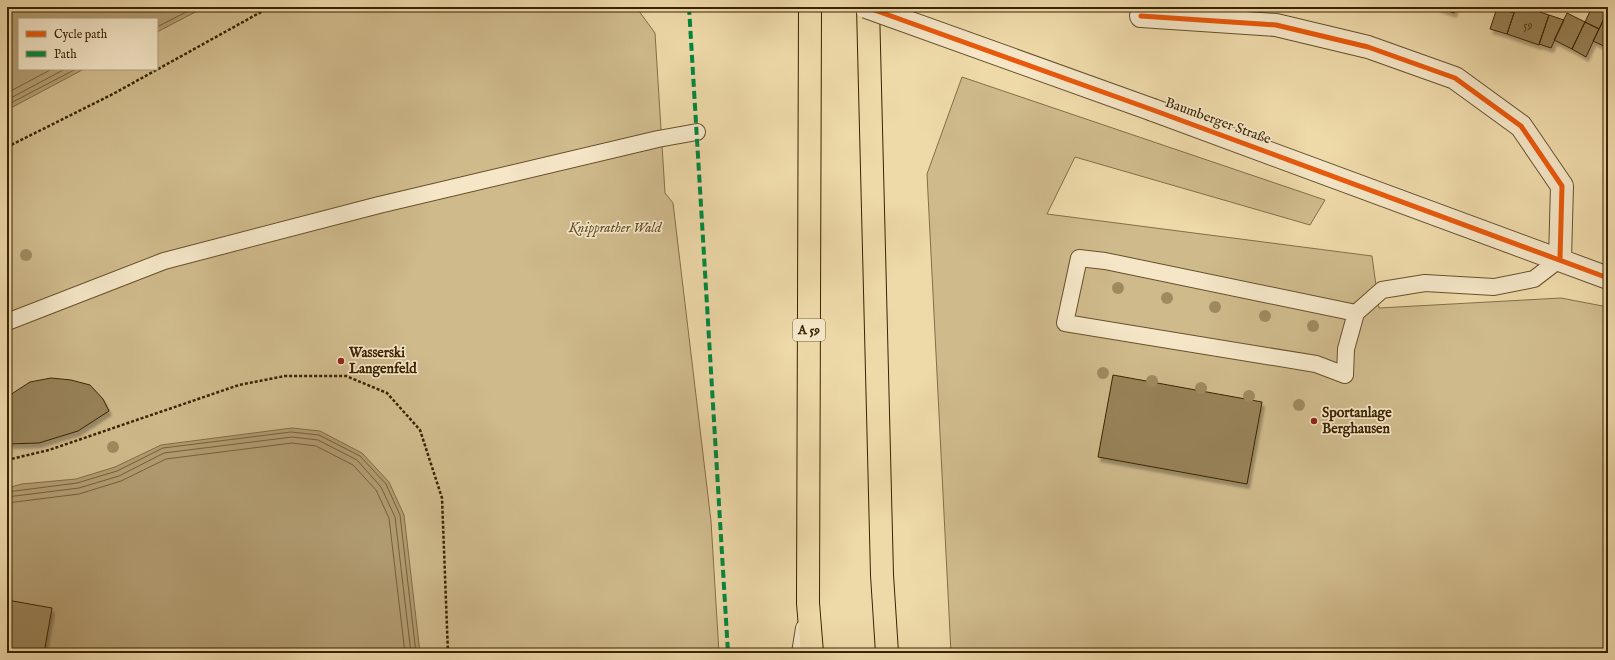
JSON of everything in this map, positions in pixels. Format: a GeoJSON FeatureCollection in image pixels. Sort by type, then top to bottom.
{"type":"FeatureCollection","features":[{"type":"Feature","properties":{"kind":"highway","name":"A 59"},"geometry":{"type":"LineString","coordinates":[[810,7],[808,603],[812,653]]}},
{"type":"Feature","properties":{"kind":"highway"},"geometry":{"type":"LineString","coordinates":[[867,7],[882,567],[887,653]]}},
{"type":"Feature","properties":{"kind":"street","name":"Baumberger Straße"},"geometry":{"type":"LineString","coordinates":[[867,7],[1153,110],[1608,278]]}},
{"type":"Feature","properties":{"kind":"street"},"geometry":{"type":"LineString","coordinates":[[1141,16],[1276,25],[1368,47],[1455,78],[1521,126],[1562,186],[1560,259]]}},
{"type":"Feature","properties":{"kind":"lane"},"geometry":{"type":"LineString","coordinates":[[7,322],[164,261],[379,205],[697,132]]}},
{"type":"Feature","properties":{"kind":"lane"},"geometry":{"type":"LineString","coordinates":[[1356,313],[1105,261],[1079,258],[1065,324],[1316,364],[1345,374],[1346,349],[1356,313],[1382,290],[1425,283],[1494,287],[1534,279],[1560,259]]}},
{"type":"Feature","properties":{"kind":"lane"},"geometry":{"type":"LineString","coordinates":[[800,653],[808,603]]}},
{"type":"Feature","properties":{"kind":"path"},"geometry":{"type":"LineString","coordinates":[[158,69],[270,7]]}},
{"type":"Feature","properties":{"kind":"path"},"geometry":{"type":"LineString","coordinates":[[7,147],[113,94],[156,70]]}},
{"type":"Feature","properties":{"kind":"path"},"geometry":{"type":"LineString","coordinates":[[7,460],[49,450],[239,385],[285,376],[346,376],[387,393],[420,430],[442,498],[448,653]]}},
{"type":"Feature","properties":{"kind":"green space","name":"Wasserski Langenfeld"},"geometry":{"type":"Polygon","coordinates":[[[7,7],[636,7],[655,33],[665,193],[673,203],[711,521],[719,653],[7,653],[7,7]]]}},
{"type":"Feature","properties":{"kind":"green space","name":"Sportanlage Berghausen"},"geometry":{"type":"Polygon","coordinates":[[[962,77],[1325,200],[1310,225],[1075,157],[1047,214],[1372,256],[1379,308],[1561,298],[1608,307],[1608,653],[951,653],[927,174],[962,77]]]}},
{"type":"Feature","properties":{"kind":"water"},"geometry":{"type":"Polygon","coordinates":[[[7,7],[205,7],[158,31],[158,18],[18,18],[18,70],[82,70],[7,110],[7,7]]]}},
{"type":"Feature","properties":{"kind":"water"},"geometry":{"type":"Polygon","coordinates":[[[292,428],[320,431],[362,453],[389,482],[404,515],[420,653],[7,653],[7,488],[22,484],[76,479],[115,467],[161,445],[292,428]]]}},
{"type":"Feature","properties":{"kind":"building"},"geometry":{"type":"Polygon","coordinates":[[[1437,7],[1456,7],[1454,13],[1437,7]]]}},
{"type":"Feature","properties":{"kind":"building"},"geometry":{"type":"Polygon","coordinates":[[[1516,7],[1525,7],[1549,15],[1539,45],[1507,34],[1516,7]]]}},
{"type":"Feature","properties":{"kind":"building"},"geometry":{"type":"Polygon","coordinates":[[[1592,7],[1601,7],[1608,11],[1599,29],[1585,22],[1592,7]]]}},
{"type":"Feature","properties":{"kind":"building"},"geometry":{"type":"Polygon","coordinates":[[[1497,8],[1514,13],[1507,34],[1490,29],[1497,8]]]}},
{"type":"Feature","properties":{"kind":"building"},"geometry":{"type":"Polygon","coordinates":[[[1608,11],[1608,48],[1593,41],[1608,11]]]}},
{"type":"Feature","properties":{"kind":"building"},"geometry":{"type":"Polygon","coordinates":[[[1567,13],[1585,22],[1572,49],[1554,40],[1567,13]]]}},
{"type":"Feature","properties":{"kind":"building"},"geometry":{"type":"Polygon","coordinates":[[[1549,15],[1564,20],[1551,48],[1539,44],[1549,15]]]}},
{"type":"Feature","properties":{"kind":"building"},"geometry":{"type":"Polygon","coordinates":[[[1585,22],[1599,29],[1586,57],[1572,49],[1585,22]]]}},
{"type":"Feature","properties":{"kind":"building"},"geometry":{"type":"Polygon","coordinates":[[[1113,375],[1262,402],[1247,484],[1098,457],[1113,375]]]}},
{"type":"Feature","properties":{"kind":"building"},"geometry":{"type":"Polygon","coordinates":[[[51,378],[71,380],[90,385],[103,399],[109,411],[78,431],[39,443],[7,444],[7,399],[13,393],[30,382],[51,378]]]}},
{"type":"Feature","properties":{"kind":"building"},"geometry":{"type":"Polygon","coordinates":[[[7,600],[52,608],[44,653],[7,648],[7,600]]]}},
{"type":"Feature","properties":{"kind":"marked path"},"geometry":{"type":"LineString","coordinates":[[689,7],[728,653]]}},
{"type":"Feature","properties":{"kind":"cycle path"},"geometry":{"type":"LineString","coordinates":[[866,7],[1153,110],[1608,278]]}},
{"type":"Feature","properties":{"kind":"cycle path"},"geometry":{"type":"LineString","coordinates":[[1141,16],[1276,25],[1368,47],[1455,78],[1521,126],[1562,186],[1560,259]]}},
{"type":"Feature","properties":{"kind":"place","name":"Wasserski Langenfeld"},"geometry":{"type":"Point","coordinates":[341,361]}},
{"type":"Feature","properties":{"kind":"place","name":"Sportanlage Berghausen"},"geometry":{"type":"Point","coordinates":[1314,421]}},
{"type":"Feature","properties":{"kind":"park label","name":"Knipprather Wald"},"geometry":{"type":"Point","coordinates":[615,228]}}]}
